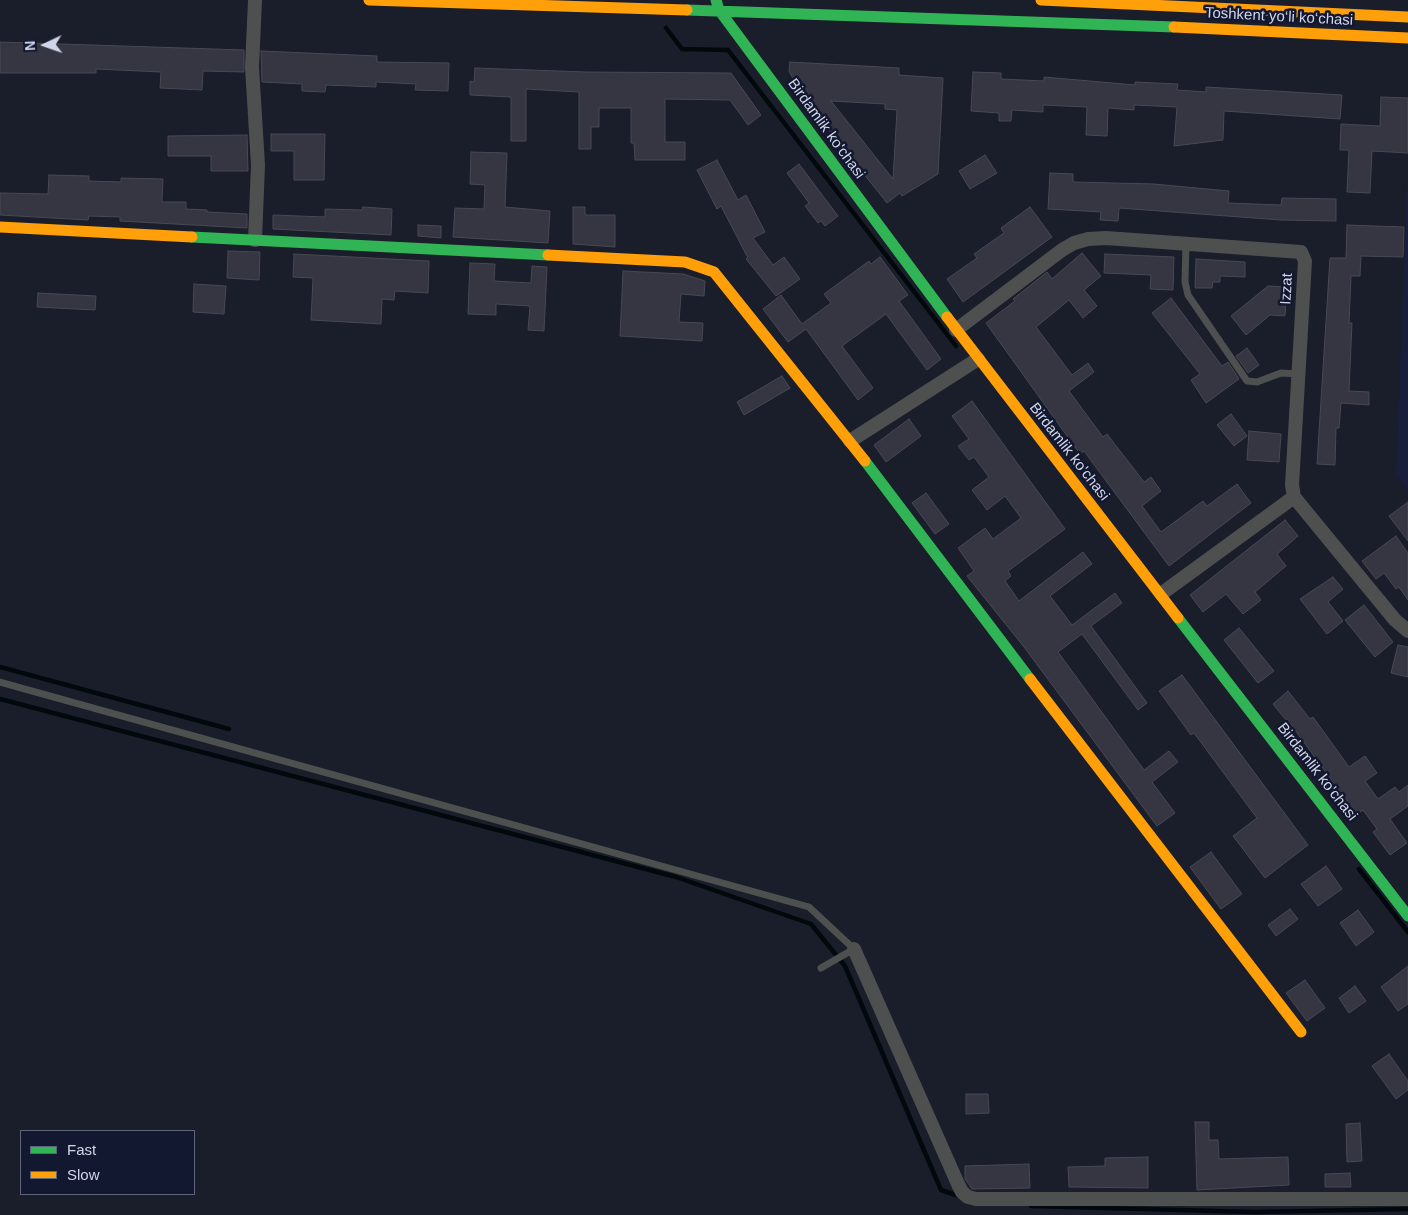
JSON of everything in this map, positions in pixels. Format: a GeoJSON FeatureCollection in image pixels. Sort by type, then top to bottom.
{"type":"FeatureCollection","features":[{"type":"Feature","properties":{"kind":"main road","name":"Toshkent yo‘li ko‘chasi"},"geometry":{"type":"LineString","coordinates":[[369,0],[718,5],[1408,38]]}},
{"type":"Feature","properties":{"kind":"main road","name":"Toshkent yo‘li ko‘chasi"},"geometry":{"type":"LineString","coordinates":[[1041,0],[1408,17]]}},
{"type":"Feature","properties":{"kind":"main road","name":"Birdamlik ko'chasi"},"geometry":{"type":"LineString","coordinates":[[718,5],[956,330],[1408,916]]}},
{"type":"Feature","properties":{"kind":"main road"},"geometry":{"type":"LineString","coordinates":[[0,227],[685,262],[714,272],[850,441],[1141,826],[1301,1032]]}},
{"type":"Feature","properties":{"kind":"street"},"geometry":{"type":"LineString","coordinates":[[255,0],[252,66],[258,165],[255,240]]}},
{"type":"Feature","properties":{"kind":"street","name":"Izzat"},"geometry":{"type":"LineString","coordinates":[[956,330],[1074,243],[1106,238],[1296,250],[1304,255],[1292,485],[1294,496]]}},
{"type":"Feature","properties":{"kind":"street"},"geometry":{"type":"LineString","coordinates":[[850,441],[978,359]]}},
{"type":"Feature","properties":{"kind":"street"},"geometry":{"type":"LineString","coordinates":[[1161,594],[1294,496],[1394,620],[1408,631]]}},
{"type":"Feature","properties":{"kind":"street"},"geometry":{"type":"LineString","coordinates":[[854,949],[958,1184],[962,1192],[968,1197],[976,1199],[1408,1199]]}},
{"type":"Feature","properties":{"kind":"lane"},"geometry":{"type":"LineString","coordinates":[[1186,243],[1185,282],[1188,295],[1248,381],[1257,382],[1281,373],[1299,374]]}},
{"type":"Feature","properties":{"kind":"lane"},"geometry":{"type":"LineString","coordinates":[[0,682],[809,907],[854,949],[821,968]]}},
{"type":"Feature","properties":{"kind":"shaded area"},"geometry":{"type":"Polygon","coordinates":[[[1408,158],[1408,489],[1396,476],[1408,158]]]}},
{"type":"Feature","properties":{"kind":"building"},"geometry":{"type":"Polygon","coordinates":[[[0,42],[244,50],[244,72],[203,71],[202,90],[160,88],[161,72],[96,69],[96,73],[0,73],[0,42]]]}},
{"type":"Feature","properties":{"kind":"building"},"geometry":{"type":"Polygon","coordinates":[[[261,51],[377,56],[377,62],[449,63],[448,91],[415,90],[416,84],[376,82],[376,87],[326,85],[325,92],[302,91],[302,84],[262,82],[261,51]]]}},
{"type":"Feature","properties":{"kind":"building"},"geometry":{"type":"Polygon","coordinates":[[[790,62],[899,68],[899,75],[943,78],[938,174],[902,196],[900,193],[887,203],[804,99],[789,71],[790,62]],[[831,101],[893,179],[897,110],[885,109],[885,104],[831,101]]]}},
{"type":"Feature","properties":{"kind":"building"},"geometry":{"type":"Polygon","coordinates":[[[475,68],[586,72],[731,73],[761,115],[748,125],[730,100],[665,99],[665,142],[685,142],[685,160],[635,160],[634,143],[631,143],[631,108],[599,108],[599,127],[591,127],[591,149],[579,149],[579,92],[526,89],[526,141],[511,141],[511,97],[470,95],[470,81],[474,82],[475,68]]]}},
{"type":"Feature","properties":{"kind":"building"},"geometry":{"type":"Polygon","coordinates":[[[973,72],[1001,73],[1001,79],[1044,81],[1044,77],[1135,85],[1135,82],[1178,84],[1177,90],[1206,92],[1206,87],[1342,95],[1340,119],[1224,111],[1223,140],[1174,146],[1177,107],[1134,105],[1134,110],[1108,108],[1107,136],[1086,135],[1087,107],[1043,105],[1043,112],[1012,110],[1011,121],[999,121],[999,113],[971,111],[973,72]]]}},
{"type":"Feature","properties":{"kind":"building"},"geometry":{"type":"Polygon","coordinates":[[[1381,97],[1408,98],[1408,153],[1372,151],[1370,193],[1347,192],[1349,150],[1340,150],[1341,124],[1380,126],[1381,97]]]}},
{"type":"Feature","properties":{"kind":"building"},"geometry":{"type":"Polygon","coordinates":[[[271,134],[325,134],[324,180],[294,180],[294,151],[271,151],[271,134]]]}},
{"type":"Feature","properties":{"kind":"building"},"geometry":{"type":"Polygon","coordinates":[[[247,135],[248,171],[211,171],[211,156],[168,156],[168,136],[247,135]]]}},
{"type":"Feature","properties":{"kind":"building"},"geometry":{"type":"Polygon","coordinates":[[[471,152],[507,153],[505,207],[550,211],[548,243],[453,237],[455,208],[484,209],[485,185],[470,184],[471,152]]]}},
{"type":"Feature","properties":{"kind":"building"},"geometry":{"type":"Polygon","coordinates":[[[985,155],[997,173],[970,189],[959,171],[985,155]]]}},
{"type":"Feature","properties":{"kind":"building"},"geometry":{"type":"Polygon","coordinates":[[[717,160],[738,200],[746,195],[765,232],[753,238],[773,265],[784,257],[800,279],[776,296],[746,259],[748,258],[721,206],[717,209],[697,170],[717,160]]]}},
{"type":"Feature","properties":{"kind":"building"},"geometry":{"type":"Polygon","coordinates":[[[799,164],[838,216],[825,226],[821,221],[818,223],[805,206],[809,203],[787,173],[799,164]]]}},
{"type":"Feature","properties":{"kind":"building"},"geometry":{"type":"Polygon","coordinates":[[[1050,173],[1073,174],[1073,182],[1154,184],[1229,191],[1228,203],[1281,205],[1282,198],[1336,199],[1336,221],[1281,220],[1119,208],[1118,221],[1100,220],[1101,212],[1048,209],[1050,173]]]}},
{"type":"Feature","properties":{"kind":"building"},"geometry":{"type":"Polygon","coordinates":[[[49,175],[89,176],[89,181],[121,182],[121,178],[163,179],[162,202],[186,202],[186,209],[207,210],[207,212],[247,214],[247,228],[120,221],[120,217],[89,216],[88,220],[0,215],[0,193],[48,194],[49,175]]]}},
{"type":"Feature","properties":{"kind":"building"},"geometry":{"type":"Polygon","coordinates":[[[363,207],[392,209],[391,235],[273,229],[273,215],[325,217],[325,209],[362,210],[363,207]]]}},
{"type":"Feature","properties":{"kind":"building"},"geometry":{"type":"Polygon","coordinates":[[[573,207],[585,207],[585,215],[615,215],[615,247],[573,244],[573,207]]]}},
{"type":"Feature","properties":{"kind":"building"},"geometry":{"type":"Polygon","coordinates":[[[1030,207],[1052,237],[963,302],[947,279],[977,258],[974,254],[1004,233],[1001,228],[1030,207]]]}},
{"type":"Feature","properties":{"kind":"building"},"geometry":{"type":"Polygon","coordinates":[[[418,225],[441,226],[441,238],[418,236],[418,225]]]}},
{"type":"Feature","properties":{"kind":"building"},"geometry":{"type":"Polygon","coordinates":[[[1347,225],[1404,227],[1403,257],[1361,256],[1360,276],[1351,276],[1349,323],[1352,323],[1349,391],[1369,392],[1369,405],[1341,403],[1339,428],[1336,428],[1335,465],[1317,464],[1330,258],[1346,258],[1347,225]]]}},
{"type":"Feature","properties":{"kind":"building"},"geometry":{"type":"Polygon","coordinates":[[[228,251],[260,252],[259,280],[227,278],[228,251]]]}},
{"type":"Feature","properties":{"kind":"building"},"geometry":{"type":"Polygon","coordinates":[[[1082,253],[1101,276],[1084,290],[1097,306],[1083,318],[1069,300],[1036,327],[1072,375],[1088,363],[1094,372],[1069,391],[1103,437],[1107,434],[1144,482],[1151,477],[1161,491],[1142,506],[1161,532],[1203,501],[1207,506],[1237,484],[1251,503],[1169,566],[1084,451],[1080,454],[986,323],[1015,301],[1013,299],[1047,272],[1052,279],[1082,253]]]}},
{"type":"Feature","properties":{"kind":"building"},"geometry":{"type":"Polygon","coordinates":[[[294,254],[429,261],[428,293],[395,291],[394,300],[382,299],[381,324],[311,320],[313,278],[293,277],[294,254]]]}},
{"type":"Feature","properties":{"kind":"building"},"geometry":{"type":"Polygon","coordinates":[[[1105,254],[1174,257],[1173,290],[1150,289],[1151,275],[1104,273],[1105,254]]]}},
{"type":"Feature","properties":{"kind":"building"},"geometry":{"type":"Polygon","coordinates":[[[880,257],[908,295],[899,301],[941,359],[927,370],[886,314],[842,346],[873,388],[858,400],[806,329],[788,342],[763,309],[781,295],[802,324],[831,303],[824,294],[869,261],[871,264],[880,257]]]}},
{"type":"Feature","properties":{"kind":"building"},"geometry":{"type":"Polygon","coordinates":[[[1196,259],[1245,262],[1245,277],[1220,276],[1220,282],[1213,282],[1212,288],[1195,288],[1196,259]]]}},
{"type":"Feature","properties":{"kind":"building"},"geometry":{"type":"Polygon","coordinates":[[[470,263],[495,264],[494,281],[531,283],[532,266],[547,267],[544,331],[528,330],[530,306],[496,304],[496,315],[468,314],[470,263]]]}},
{"type":"Feature","properties":{"kind":"building"},"geometry":{"type":"Polygon","coordinates":[[[623,271],[683,274],[705,281],[704,296],[681,294],[679,322],[703,323],[702,341],[620,336],[623,271]]]}},
{"type":"Feature","properties":{"kind":"building"},"geometry":{"type":"Polygon","coordinates":[[[194,284],[226,286],[224,314],[193,312],[194,284]]]}},
{"type":"Feature","properties":{"kind":"building"},"geometry":{"type":"Polygon","coordinates":[[[1268,286],[1287,287],[1285,316],[1270,315],[1246,335],[1231,316],[1268,286]]]}},
{"type":"Feature","properties":{"kind":"building"},"geometry":{"type":"Polygon","coordinates":[[[38,293],[96,296],[95,310],[37,307],[38,293]]]}},
{"type":"Feature","properties":{"kind":"building"},"geometry":{"type":"Polygon","coordinates":[[[1171,298],[1222,366],[1228,362],[1239,379],[1206,403],[1191,380],[1200,374],[1152,313],[1171,298]]]}},
{"type":"Feature","properties":{"kind":"building"},"geometry":{"type":"Polygon","coordinates":[[[1247,348],[1259,365],[1248,373],[1236,356],[1247,348]]]}},
{"type":"Feature","properties":{"kind":"building"},"geometry":{"type":"Polygon","coordinates":[[[782,376],[790,388],[744,415],[737,402],[782,376]]]}},
{"type":"Feature","properties":{"kind":"building"},"geometry":{"type":"Polygon","coordinates":[[[972,401],[1065,529],[1008,571],[1011,576],[1005,581],[1019,601],[1083,552],[1092,564],[1050,596],[1072,625],[1115,593],[1122,603],[1091,626],[1147,703],[1138,710],[1082,634],[1058,652],[1144,770],[1169,751],[1178,762],[1152,782],[1175,813],[1157,826],[1024,647],[967,576],[974,571],[958,548],[985,528],[993,539],[1021,518],[1005,496],[987,510],[972,490],[989,477],[974,457],[969,460],[958,446],[969,439],[952,416],[972,401]]]}},
{"type":"Feature","properties":{"kind":"building"},"geometry":{"type":"Polygon","coordinates":[[[1231,414],[1247,436],[1234,446],[1217,425],[1231,414]]]}},
{"type":"Feature","properties":{"kind":"building"},"geometry":{"type":"Polygon","coordinates":[[[909,419],[921,436],[886,462],[874,445],[909,419]]]}},
{"type":"Feature","properties":{"kind":"building"},"geometry":{"type":"Polygon","coordinates":[[[1249,431],[1281,434],[1279,462],[1247,460],[1249,431]]]}},
{"type":"Feature","properties":{"kind":"building"},"geometry":{"type":"Polygon","coordinates":[[[926,493],[949,524],[935,534],[912,503],[926,493]]]}},
{"type":"Feature","properties":{"kind":"building"},"geometry":{"type":"Polygon","coordinates":[[[1408,502],[1408,541],[1389,516],[1408,502]]]}},
{"type":"Feature","properties":{"kind":"building"},"geometry":{"type":"Polygon","coordinates":[[[1285,520],[1298,536],[1277,554],[1286,566],[1255,592],[1261,600],[1243,614],[1226,594],[1203,612],[1190,595],[1285,520]]]}},
{"type":"Feature","properties":{"kind":"building"},"geometry":{"type":"Polygon","coordinates":[[[1396,536],[1408,553],[1408,600],[1399,587],[1396,589],[1384,573],[1376,579],[1362,561],[1396,536]]]}},
{"type":"Feature","properties":{"kind":"building"},"geometry":{"type":"Polygon","coordinates":[[[1333,577],[1343,589],[1328,602],[1343,621],[1327,634],[1300,599],[1333,577]]]}},
{"type":"Feature","properties":{"kind":"building"},"geometry":{"type":"Polygon","coordinates":[[[1364,605],[1393,642],[1375,657],[1345,620],[1364,605]]]}},
{"type":"Feature","properties":{"kind":"building"},"geometry":{"type":"Polygon","coordinates":[[[1239,628],[1274,671],[1258,683],[1224,640],[1239,628]]]}},
{"type":"Feature","properties":{"kind":"building"},"geometry":{"type":"Polygon","coordinates":[[[1398,645],[1408,647],[1408,677],[1391,673],[1398,645]]]}},
{"type":"Feature","properties":{"kind":"building"},"geometry":{"type":"Polygon","coordinates":[[[1182,675],[1308,845],[1265,878],[1233,836],[1257,818],[1194,733],[1191,735],[1159,691],[1182,675]]]}},
{"type":"Feature","properties":{"kind":"building"},"geometry":{"type":"Polygon","coordinates":[[[1288,691],[1310,719],[1313,717],[1349,767],[1365,756],[1377,773],[1365,781],[1378,799],[1395,787],[1399,792],[1408,785],[1408,806],[1390,819],[1407,843],[1390,855],[1373,832],[1377,829],[1363,810],[1358,814],[1287,719],[1273,704],[1288,691]]]}},
{"type":"Feature","properties":{"kind":"building"},"geometry":{"type":"Polygon","coordinates":[[[1211,852],[1242,894],[1221,909],[1190,867],[1211,852]]]}},
{"type":"Feature","properties":{"kind":"building"},"geometry":{"type":"Polygon","coordinates":[[[1326,866],[1342,889],[1318,906],[1301,884],[1326,866]]]}},
{"type":"Feature","properties":{"kind":"building"},"geometry":{"type":"Polygon","coordinates":[[[1290,909],[1298,919],[1276,936],[1268,925],[1290,909]]]}},
{"type":"Feature","properties":{"kind":"building"},"geometry":{"type":"Polygon","coordinates":[[[1358,910],[1374,932],[1356,946],[1340,923],[1358,910]]]}},
{"type":"Feature","properties":{"kind":"building"},"geometry":{"type":"Polygon","coordinates":[[[1408,966],[1408,1004],[1398,1011],[1381,987],[1408,966]]]}},
{"type":"Feature","properties":{"kind":"building"},"geometry":{"type":"Polygon","coordinates":[[[1305,980],[1325,1008],[1307,1021],[1286,993],[1305,980]]]}},
{"type":"Feature","properties":{"kind":"building"},"geometry":{"type":"Polygon","coordinates":[[[1355,986],[1366,1001],[1349,1013],[1339,998],[1355,986]]]}},
{"type":"Feature","properties":{"kind":"building"},"geometry":{"type":"Polygon","coordinates":[[[1389,1054],[1408,1081],[1408,1090],[1396,1099],[1372,1066],[1389,1054]]]}},
{"type":"Feature","properties":{"kind":"building"},"geometry":{"type":"Polygon","coordinates":[[[966,1094],[988,1094],[989,1113],[966,1114],[966,1094]]]}},
{"type":"Feature","properties":{"kind":"building"},"geometry":{"type":"Polygon","coordinates":[[[1195,1122],[1209,1122],[1209,1140],[1218,1140],[1219,1159],[1288,1157],[1289,1185],[1197,1190],[1195,1122]]]}},
{"type":"Feature","properties":{"kind":"building"},"geometry":{"type":"Polygon","coordinates":[[[1360,1123],[1362,1161],[1347,1162],[1346,1124],[1360,1123]]]}},
{"type":"Feature","properties":{"kind":"building"},"geometry":{"type":"Polygon","coordinates":[[[1148,1157],[1148,1188],[1069,1187],[1068,1167],[1105,1166],[1105,1158],[1148,1157]]]}},
{"type":"Feature","properties":{"kind":"building"},"geometry":{"type":"Polygon","coordinates":[[[1029,1164],[1030,1188],[972,1189],[965,1179],[965,1166],[1029,1164]]]}},
{"type":"Feature","properties":{"kind":"building"},"geometry":{"type":"Polygon","coordinates":[[[1350,1173],[1351,1187],[1325,1187],[1325,1174],[1350,1173]]]}},
{"type":"Feature","properties":{"kind":"waterway"},"geometry":{"type":"LineString","coordinates":[[666,28],[682,49],[728,50],[956,346]]}},
{"type":"Feature","properties":{"kind":"waterway"},"geometry":{"type":"LineString","coordinates":[[0,667],[229,729]]}},
{"type":"Feature","properties":{"kind":"waterway"},"geometry":{"type":"LineString","coordinates":[[0,699],[676,877],[811,924],[845,966],[941,1190],[959,1196]]}},
{"type":"Feature","properties":{"kind":"waterway"},"geometry":{"type":"LineString","coordinates":[[1359,869],[1408,932]]}},
{"type":"Feature","properties":{"kind":"waterway"},"geometry":{"type":"LineString","coordinates":[[1031,1206],[1254,1212],[1408,1209]]}},
{"type":"Feature","properties":{"kind":"traffic: fast"},"geometry":{"type":"LineString","coordinates":[[716,0],[719,10],[947,317]]}},
{"type":"Feature","properties":{"kind":"traffic: fast"},"geometry":{"type":"LineString","coordinates":[[687,10],[1174,27]]}},
{"type":"Feature","properties":{"kind":"traffic: fast"},"geometry":{"type":"LineString","coordinates":[[192,237],[548,255]]}},
{"type":"Feature","properties":{"kind":"traffic: fast"},"geometry":{"type":"LineString","coordinates":[[865,461],[1030,679]]}},
{"type":"Feature","properties":{"kind":"traffic: fast"},"geometry":{"type":"LineString","coordinates":[[1178,618],[1408,916]]}},
{"type":"Feature","properties":{"kind":"traffic: slow"},"geometry":{"type":"LineString","coordinates":[[369,0],[687,10]]}},
{"type":"Feature","properties":{"kind":"traffic: slow"},"geometry":{"type":"LineString","coordinates":[[1041,0],[1408,17]]}},
{"type":"Feature","properties":{"kind":"traffic: slow"},"geometry":{"type":"LineString","coordinates":[[1174,27],[1408,38]]}},
{"type":"Feature","properties":{"kind":"traffic: slow"},"geometry":{"type":"LineString","coordinates":[[0,227],[192,237]]}},
{"type":"Feature","properties":{"kind":"traffic: slow"},"geometry":{"type":"LineString","coordinates":[[548,255],[685,262],[714,272],[865,461]]}},
{"type":"Feature","properties":{"kind":"traffic: slow"},"geometry":{"type":"LineString","coordinates":[[947,317],[1178,618]]}},
{"type":"Feature","properties":{"kind":"traffic: slow"},"geometry":{"type":"LineString","coordinates":[[1030,679],[1301,1032]]}}]}
